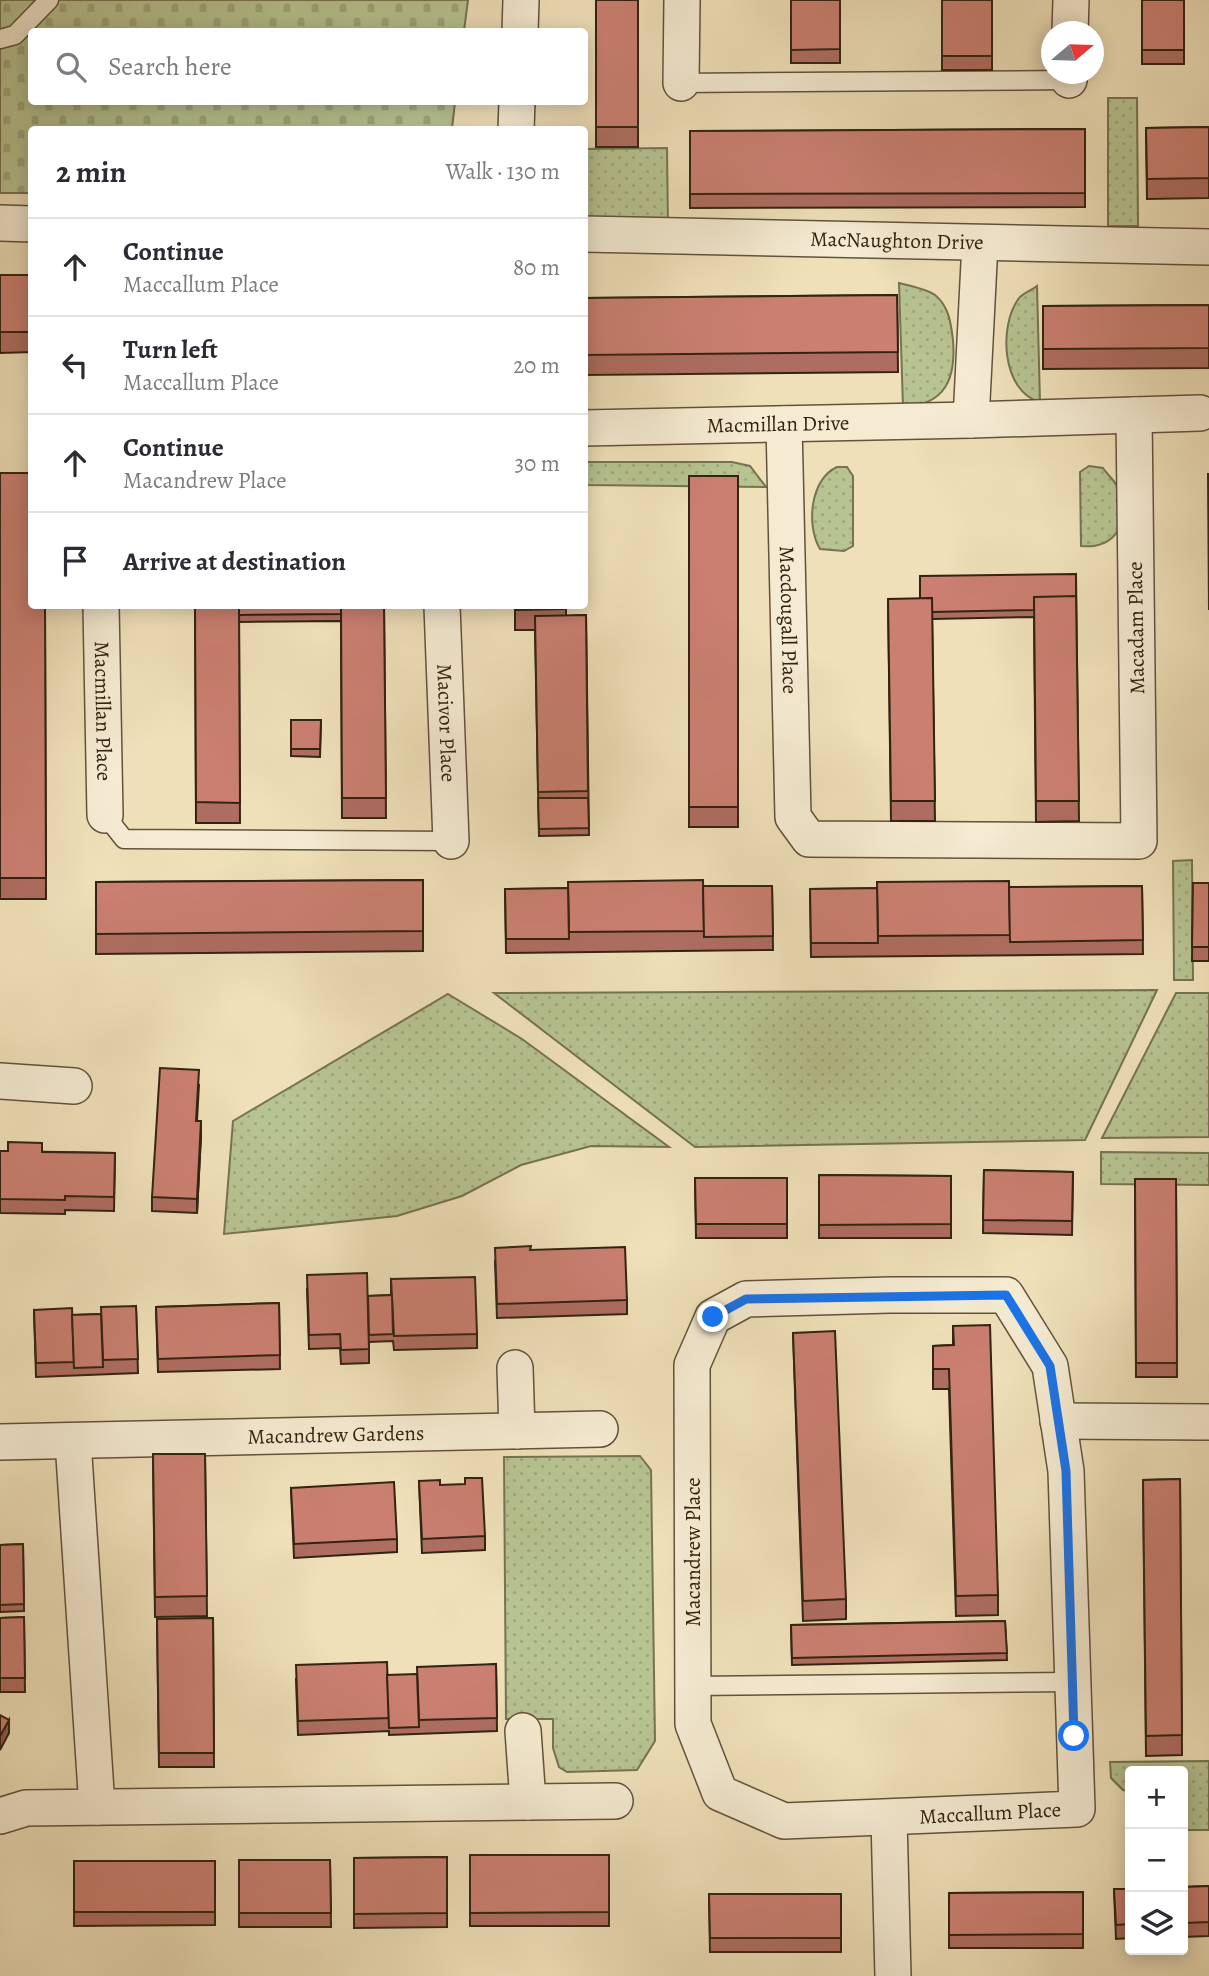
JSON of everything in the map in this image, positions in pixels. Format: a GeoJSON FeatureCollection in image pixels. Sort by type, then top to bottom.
{"type":"FeatureCollection","features":[{"type":"Feature","properties":{"kind":"street"},"geometry":{"type":"LineString","coordinates":[[520,28],[521,0]]}},
{"type":"Feature","properties":{"kind":"street"},"geometry":{"type":"LineString","coordinates":[[681,83],[682,0]]}},
{"type":"Feature","properties":{"kind":"street"},"geometry":{"type":"LineString","coordinates":[[1070,0],[1070,21]]}},
{"type":"Feature","properties":{"kind":"street"},"geometry":{"type":"LineString","coordinates":[[516,126],[517,105]]}},
{"type":"Feature","properties":{"kind":"street"},"geometry":{"type":"LineString","coordinates":[[0,223],[28,224]]}},
{"type":"Feature","properties":{"kind":"street","name":"MacNaughton Drive"},"geometry":{"type":"LineString","coordinates":[[588,234],[1209,247]]}},
{"type":"Feature","properties":{"kind":"street"},"geometry":{"type":"LineString","coordinates":[[971,420],[980,243]]}},
{"type":"Feature","properties":{"kind":"street","name":"Macmillan Drive"},"geometry":{"type":"LineString","coordinates":[[588,428],[1200,413]]}},
{"type":"Feature","properties":{"kind":"street","name":"Macadam Place"},"geometry":{"type":"LineString","coordinates":[[793,817],[809,839],[1139,842],[1134,415]]}},
{"type":"Feature","properties":{"kind":"street","name":"Macdougall Place"},"geometry":{"type":"LineString","coordinates":[[785,424],[793,817]]}},
{"type":"Feature","properties":{"kind":"street","name":"Macmillan Place"},"geometry":{"type":"LineString","coordinates":[[101,609],[105,815]]}},
{"type":"Feature","properties":{"kind":"street","name":"Macivor Place"},"geometry":{"type":"LineString","coordinates":[[442,609],[452,841]]}},
{"type":"Feature","properties":{"kind":"street"},"geometry":{"type":"LineString","coordinates":[[0,1080],[74,1086]]}},
{"type":"Feature","properties":{"kind":"street","name":"Maccallum Place"},"geometry":{"type":"LineString","coordinates":[[889,1818],[1077,1809],[1066,1471],[1050,1366],[1006,1295],[890,1295]]}},
{"type":"Feature","properties":{"kind":"street","name":"Macandrew Place"},"geometry":{"type":"LineString","coordinates":[[889,1818],[784,1821],[720,1793],[692,1724],[692,1365],[713,1317],[746,1299],[890,1295]]}},
{"type":"Feature","properties":{"kind":"street"},"geometry":{"type":"LineString","coordinates":[[515,1368],[517,1431]]}},
{"type":"Feature","properties":{"kind":"street"},"geometry":{"type":"LineString","coordinates":[[1058,1421],[1209,1422]]}},
{"type":"Feature","properties":{"kind":"street","name":"Macandrew Gardens"},"geometry":{"type":"LineString","coordinates":[[0,1442],[600,1429]]}},
{"type":"Feature","properties":{"kind":"street"},"geometry":{"type":"LineString","coordinates":[[73,1441],[97,1807]]}},
{"type":"Feature","properties":{"kind":"street"},"geometry":{"type":"LineString","coordinates":[[523,1731],[528,1802]]}},
{"type":"Feature","properties":{"kind":"street"},"geometry":{"type":"LineString","coordinates":[[0,1816],[26,1808],[615,1801]]}},
{"type":"Feature","properties":{"kind":"street"},"geometry":{"type":"LineString","coordinates":[[889,1818],[893,1976]]}},
{"type":"Feature","properties":{"kind":"lane"},"geometry":{"type":"LineString","coordinates":[[34,25],[49,0]]}},
{"type":"Feature","properties":{"kind":"lane"},"geometry":{"type":"LineString","coordinates":[[0,39],[28,28]]}},
{"type":"Feature","properties":{"kind":"lane"},"geometry":{"type":"LineString","coordinates":[[681,83],[1041,77]]}},
{"type":"Feature","properties":{"kind":"lane"},"geometry":{"type":"LineString","coordinates":[[105,815],[124,839],[452,841]]}},
{"type":"Feature","properties":{"kind":"lane"},"geometry":{"type":"LineString","coordinates":[[693,1686],[1073,1682]]}},
{"type":"Feature","properties":{"kind":"green space"},"geometry":{"type":"Polygon","coordinates":[[[0,0],[468,0],[464,28],[28,28],[28,105],[455,105],[452,126],[28,126],[28,193],[0,193],[0,0]]]}},
{"type":"Feature","properties":{"kind":"green space"},"geometry":{"type":"Polygon","coordinates":[[[1108,98],[1137,98],[1138,226],[1108,226],[1108,98]]]}},
{"type":"Feature","properties":{"kind":"green space"},"geometry":{"type":"Polygon","coordinates":[[[667,148],[668,227],[588,225],[588,149],[667,148]]]}},
{"type":"Feature","properties":{"kind":"green space"},"geometry":{"type":"Polygon","coordinates":[[[899,283],[928,291],[940,299],[950,322],[953,340],[952,366],[945,387],[929,401],[903,407],[899,283]]]}},
{"type":"Feature","properties":{"kind":"green space"},"geometry":{"type":"Polygon","coordinates":[[[1037,286],[1040,402],[1027,396],[1018,385],[1011,372],[1006,341],[1012,310],[1019,298],[1037,286]]]}},
{"type":"Feature","properties":{"kind":"green space"},"geometry":{"type":"Polygon","coordinates":[[[588,462],[732,462],[750,466],[766,487],[588,485],[588,462]]]}},
{"type":"Feature","properties":{"kind":"green space"},"geometry":{"type":"Polygon","coordinates":[[[1089,466],[1103,468],[1116,484],[1123,509],[1122,520],[1113,537],[1104,543],[1081,546],[1080,472],[1089,466]]]}},
{"type":"Feature","properties":{"kind":"green space"},"geometry":{"type":"Polygon","coordinates":[[[837,467],[847,467],[853,476],[853,546],[844,551],[820,549],[812,516],[816,492],[821,482],[837,467]]]}},
{"type":"Feature","properties":{"kind":"green space"},"geometry":{"type":"Polygon","coordinates":[[[1192,860],[1193,980],[1174,980],[1173,861],[1192,860]]]}},
{"type":"Feature","properties":{"kind":"green space"},"geometry":{"type":"Polygon","coordinates":[[[1157,990],[1085,1140],[695,1147],[494,993],[1157,990]]]}},
{"type":"Feature","properties":{"kind":"green space"},"geometry":{"type":"Polygon","coordinates":[[[1176,993],[1209,993],[1209,1137],[1102,1138],[1176,993]]]}},
{"type":"Feature","properties":{"kind":"green space"},"geometry":{"type":"Polygon","coordinates":[[[448,994],[522,1039],[669,1147],[591,1146],[521,1165],[462,1196],[397,1216],[224,1234],[233,1121],[448,994]]]}},
{"type":"Feature","properties":{"kind":"green space"},"geometry":{"type":"Polygon","coordinates":[[[1101,1152],[1209,1153],[1209,1185],[1101,1184],[1101,1152]]]}},
{"type":"Feature","properties":{"kind":"green space"},"geometry":{"type":"Polygon","coordinates":[[[640,1456],[651,1470],[655,1741],[637,1770],[567,1772],[559,1767],[553,1748],[553,1719],[506,1719],[504,1457],[640,1456]]]}},
{"type":"Feature","properties":{"kind":"green space"},"geometry":{"type":"Polygon","coordinates":[[[1209,1761],[1209,1830],[1188,1830],[1188,1766],[1125,1766],[1125,1790],[1111,1778],[1110,1762],[1209,1761]]]}},
{"type":"Feature","properties":{"kind":"building"},"geometry":{"type":"Polygon","coordinates":[[[596,0],[638,0],[638,127],[596,127],[596,0]]]}},
{"type":"Feature","properties":{"kind":"building"},"geometry":{"type":"Polygon","coordinates":[[[791,0],[840,0],[840,49],[791,50],[791,0]]]}},
{"type":"Feature","properties":{"kind":"building"},"geometry":{"type":"Polygon","coordinates":[[[942,0],[992,0],[992,56],[942,56],[942,0]]]}},
{"type":"Feature","properties":{"kind":"building"},"geometry":{"type":"Polygon","coordinates":[[[1142,0],[1184,0],[1184,50],[1142,50],[1142,0]]]}},
{"type":"Feature","properties":{"kind":"building"},"geometry":{"type":"Polygon","coordinates":[[[1209,127],[1209,178],[1147,179],[1146,128],[1209,127]]]}},
{"type":"Feature","properties":{"kind":"building"},"geometry":{"type":"Polygon","coordinates":[[[1085,129],[1085,193],[690,194],[690,131],[1085,129]]]}},
{"type":"Feature","properties":{"kind":"building"},"geometry":{"type":"Polygon","coordinates":[[[0,275],[28,275],[28,332],[0,332],[0,275]]]}},
{"type":"Feature","properties":{"kind":"building"},"geometry":{"type":"Polygon","coordinates":[[[897,295],[898,352],[588,355],[588,298],[897,295]]]}},
{"type":"Feature","properties":{"kind":"building"},"geometry":{"type":"Polygon","coordinates":[[[1209,305],[1209,348],[1043,349],[1043,306],[1209,305]]]}},
{"type":"Feature","properties":{"kind":"building"},"geometry":{"type":"Polygon","coordinates":[[[0,473],[28,473],[28,609],[45,609],[46,878],[0,878],[0,473]]]}},
{"type":"Feature","properties":{"kind":"building"},"geometry":{"type":"Polygon","coordinates":[[[1208,474],[1209,474],[1209,610],[1208,474]]]}},
{"type":"Feature","properties":{"kind":"building"},"geometry":{"type":"Polygon","coordinates":[[[689,476],[738,476],[738,807],[689,807],[689,476]]]}},
{"type":"Feature","properties":{"kind":"building"},"geometry":{"type":"Polygon","coordinates":[[[1076,574],[1076,597],[1034,597],[1034,610],[932,612],[932,598],[920,599],[920,576],[1076,574]]]}},
{"type":"Feature","properties":{"kind":"building"},"geometry":{"type":"Polygon","coordinates":[[[1076,596],[1079,801],[1036,801],[1034,597],[1076,596]]]}},
{"type":"Feature","properties":{"kind":"building"},"geometry":{"type":"Polygon","coordinates":[[[932,598],[935,801],[891,801],[888,599],[932,598]]]}},
{"type":"Feature","properties":{"kind":"building"},"geometry":{"type":"Polygon","coordinates":[[[195,609],[239,609],[240,803],[196,802],[195,609]]]}},
{"type":"Feature","properties":{"kind":"building"},"geometry":{"type":"Polygon","coordinates":[[[239,609],[341,609],[341,614],[239,615],[239,609]]]}},
{"type":"Feature","properties":{"kind":"building"},"geometry":{"type":"Polygon","coordinates":[[[341,609],[384,609],[386,798],[342,798],[341,609]]]}},
{"type":"Feature","properties":{"kind":"building"},"geometry":{"type":"Polygon","coordinates":[[[586,615],[588,791],[538,792],[535,616],[586,615]]]}},
{"type":"Feature","properties":{"kind":"building"},"geometry":{"type":"Polygon","coordinates":[[[291,720],[321,720],[320,749],[291,749],[291,720]]]}},
{"type":"Feature","properties":{"kind":"building"},"geometry":{"type":"Polygon","coordinates":[[[538,798],[588,798],[589,828],[539,829],[538,798]]]}},
{"type":"Feature","properties":{"kind":"building"},"geometry":{"type":"Polygon","coordinates":[[[423,880],[423,931],[96,934],[96,882],[423,880]]]}},
{"type":"Feature","properties":{"kind":"building"},"geometry":{"type":"Polygon","coordinates":[[[703,880],[704,931],[569,932],[568,882],[703,880]]]}},
{"type":"Feature","properties":{"kind":"building"},"geometry":{"type":"Polygon","coordinates":[[[1009,881],[1010,935],[878,936],[877,882],[1009,881]]]}},
{"type":"Feature","properties":{"kind":"building"},"geometry":{"type":"Polygon","coordinates":[[[1193,883],[1209,883],[1209,947],[1192,947],[1193,883]]]}},
{"type":"Feature","properties":{"kind":"building"},"geometry":{"type":"Polygon","coordinates":[[[703,886],[772,886],[773,936],[704,937],[703,886]]]}},
{"type":"Feature","properties":{"kind":"building"},"geometry":{"type":"Polygon","coordinates":[[[1142,886],[1143,940],[1010,942],[1009,887],[1142,886]]]}},
{"type":"Feature","properties":{"kind":"building"},"geometry":{"type":"Polygon","coordinates":[[[568,888],[569,939],[506,939],[505,889],[568,888]]]}},
{"type":"Feature","properties":{"kind":"building"},"geometry":{"type":"Polygon","coordinates":[[[877,888],[878,943],[811,943],[810,889],[877,888]]]}},
{"type":"Feature","properties":{"kind":"building"},"geometry":{"type":"Polygon","coordinates":[[[160,1068],[199,1070],[196,1121],[201,1121],[197,1199],[152,1197],[160,1068]]]}},
{"type":"Feature","properties":{"kind":"building"},"geometry":{"type":"Polygon","coordinates":[[[8,1142],[42,1143],[42,1152],[115,1153],[114,1197],[65,1196],[65,1200],[0,1199],[0,1151],[8,1151],[8,1142]]]}},
{"type":"Feature","properties":{"kind":"building"},"geometry":{"type":"Polygon","coordinates":[[[984,1170],[1073,1172],[1072,1221],[983,1220],[984,1170]]]}},
{"type":"Feature","properties":{"kind":"building"},"geometry":{"type":"Polygon","coordinates":[[[819,1175],[951,1176],[951,1224],[819,1225],[819,1175]]]}},
{"type":"Feature","properties":{"kind":"building"},"geometry":{"type":"Polygon","coordinates":[[[695,1178],[787,1178],[787,1224],[696,1224],[695,1178]]]}},
{"type":"Feature","properties":{"kind":"building"},"geometry":{"type":"Polygon","coordinates":[[[1135,1179],[1176,1179],[1177,1363],[1136,1363],[1135,1179]]]}},
{"type":"Feature","properties":{"kind":"building"},"geometry":{"type":"Polygon","coordinates":[[[531,1246],[530,1250],[625,1247],[627,1300],[497,1304],[495,1248],[531,1246]]]}},
{"type":"Feature","properties":{"kind":"building"},"geometry":{"type":"Polygon","coordinates":[[[367,1273],[369,1349],[341,1350],[340,1334],[309,1335],[307,1275],[367,1273]]]}},
{"type":"Feature","properties":{"kind":"building"},"geometry":{"type":"Polygon","coordinates":[[[475,1277],[477,1334],[394,1336],[391,1279],[475,1277]]]}},
{"type":"Feature","properties":{"kind":"building"},"geometry":{"type":"Polygon","coordinates":[[[392,1295],[393,1334],[369,1335],[368,1296],[392,1295]]]}},
{"type":"Feature","properties":{"kind":"building"},"geometry":{"type":"Polygon","coordinates":[[[279,1303],[280,1355],[158,1359],[156,1307],[279,1303]]]}},
{"type":"Feature","properties":{"kind":"building"},"geometry":{"type":"Polygon","coordinates":[[[136,1306],[138,1359],[103,1360],[101,1307],[136,1306]]]}},
{"type":"Feature","properties":{"kind":"building"},"geometry":{"type":"Polygon","coordinates":[[[72,1308],[74,1362],[36,1363],[34,1310],[72,1308]]]}},
{"type":"Feature","properties":{"kind":"building"},"geometry":{"type":"Polygon","coordinates":[[[101,1314],[103,1367],[74,1368],[72,1315],[101,1314]]]}},
{"type":"Feature","properties":{"kind":"building"},"geometry":{"type":"Polygon","coordinates":[[[990,1325],[998,1595],[956,1596],[949,1369],[933,1369],[933,1346],[954,1345],[953,1326],[990,1325]]]}},
{"type":"Feature","properties":{"kind":"building"},"geometry":{"type":"Polygon","coordinates":[[[835,1331],[846,1599],[803,1601],[793,1333],[835,1331]]]}},
{"type":"Feature","properties":{"kind":"building"},"geometry":{"type":"Polygon","coordinates":[[[153,1454],[205,1454],[207,1596],[155,1597],[153,1454]]]}},
{"type":"Feature","properties":{"kind":"building"},"geometry":{"type":"Polygon","coordinates":[[[465,1478],[482,1478],[485,1536],[422,1539],[419,1481],[440,1480],[440,1485],[465,1484],[465,1478]]]}},
{"type":"Feature","properties":{"kind":"building"},"geometry":{"type":"Polygon","coordinates":[[[1180,1479],[1182,1735],[1146,1736],[1143,1480],[1180,1479]]]}},
{"type":"Feature","properties":{"kind":"building"},"geometry":{"type":"Polygon","coordinates":[[[394,1482],[397,1539],[294,1544],[291,1488],[394,1482]]]}},
{"type":"Feature","properties":{"kind":"building"},"geometry":{"type":"Polygon","coordinates":[[[23,1544],[24,1604],[0,1605],[0,1545],[23,1544]]]}},
{"type":"Feature","properties":{"kind":"building"},"geometry":{"type":"Polygon","coordinates":[[[24,1617],[25,1678],[0,1678],[0,1618],[24,1617]]]}},
{"type":"Feature","properties":{"kind":"building"},"geometry":{"type":"Polygon","coordinates":[[[213,1618],[214,1753],[159,1753],[157,1619],[213,1618]]]}},
{"type":"Feature","properties":{"kind":"building"},"geometry":{"type":"Polygon","coordinates":[[[1005,1621],[1007,1653],[792,1658],[791,1625],[1005,1621]]]}},
{"type":"Feature","properties":{"kind":"building"},"geometry":{"type":"Polygon","coordinates":[[[387,1662],[389,1718],[298,1721],[296,1665],[387,1662]]]}},
{"type":"Feature","properties":{"kind":"building"},"geometry":{"type":"Polygon","coordinates":[[[496,1664],[497,1718],[419,1720],[417,1667],[496,1664]]]}},
{"type":"Feature","properties":{"kind":"building"},"geometry":{"type":"Polygon","coordinates":[[[417,1674],[419,1727],[389,1728],[387,1675],[417,1674]]]}},
{"type":"Feature","properties":{"kind":"building"},"geometry":{"type":"Polygon","coordinates":[[[0,1715],[9,1720],[0,1736],[0,1715]]]}},
{"type":"Feature","properties":{"kind":"building"},"geometry":{"type":"Polygon","coordinates":[[[470,1855],[609,1855],[609,1912],[470,1913],[470,1855]]]}},
{"type":"Feature","properties":{"kind":"building"},"geometry":{"type":"Polygon","coordinates":[[[447,1857],[447,1913],[354,1914],[354,1858],[447,1857]]]}},
{"type":"Feature","properties":{"kind":"building"},"geometry":{"type":"Polygon","coordinates":[[[239,1860],[330,1860],[331,1913],[239,1913],[239,1860]]]}},
{"type":"Feature","properties":{"kind":"building"},"geometry":{"type":"Polygon","coordinates":[[[74,1861],[215,1861],[215,1912],[74,1912],[74,1861]]]}},
{"type":"Feature","properties":{"kind":"building"},"geometry":{"type":"Polygon","coordinates":[[[1209,1886],[1209,1922],[1188,1923],[1188,1887],[1209,1886]]]}},
{"type":"Feature","properties":{"kind":"building"},"geometry":{"type":"Polygon","coordinates":[[[1114,1889],[1125,1889],[1125,1924],[1116,1925],[1114,1889]]]}},
{"type":"Feature","properties":{"kind":"building"},"geometry":{"type":"Polygon","coordinates":[[[1083,1892],[1083,1934],[949,1935],[949,1893],[1083,1892]]]}},
{"type":"Feature","properties":{"kind":"building"},"geometry":{"type":"Polygon","coordinates":[[[709,1894],[841,1894],[841,1938],[710,1938],[709,1894]]]}},
{"type":"Feature","properties":{"kind":"route"},"geometry":{"type":"LineString","coordinates":[[713,1317],[746,1299],[1006,1295],[1050,1366],[1066,1471],[1074,1736]]}}]}
